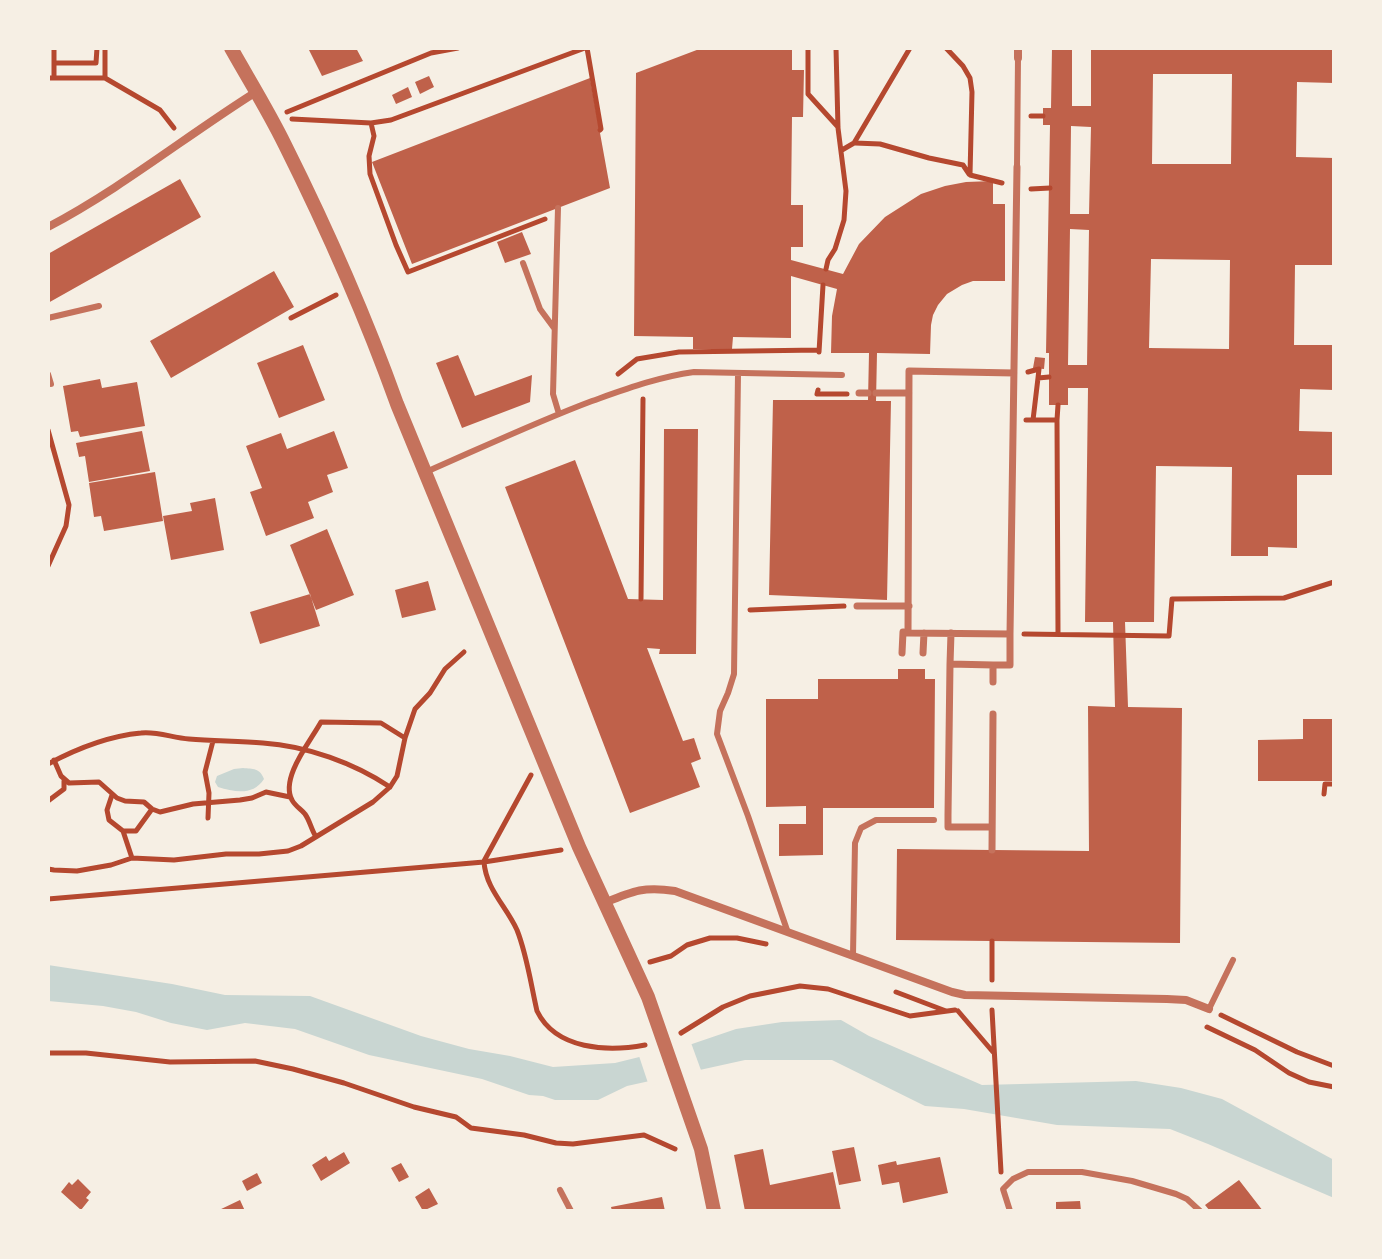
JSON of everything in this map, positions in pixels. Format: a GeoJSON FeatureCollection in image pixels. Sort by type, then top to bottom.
{"type":"FeatureCollection","features":[{"type":"Feature","properties":{"kind":"street"},"geometry":{"type":"LineString","coordinates":[[231,48],[284,142],[352,288],[579,847],[648,997],[701,1149],[714,1211]]}},
{"type":"Feature","properties":{"kind":"street"},"geometry":{"type":"LineString","coordinates":[[1018,48],[1018,58]]}},
{"type":"Feature","properties":{"kind":"street"},"geometry":{"type":"LineString","coordinates":[[48,227],[131,178],[256,92]]}},
{"type":"Feature","properties":{"kind":"street"},"geometry":{"type":"LineString","coordinates":[[950,664],[1010,665],[1017,167]]}},
{"type":"Feature","properties":{"kind":"street"},"geometry":{"type":"LineString","coordinates":[[908,633],[909,371],[1014,373]]}},
{"type":"Feature","properties":{"kind":"street"},"geometry":{"type":"LineString","coordinates":[[859,393],[909,393]]}},
{"type":"Feature","properties":{"kind":"street"},"geometry":{"type":"LineString","coordinates":[[857,606],[909,606]]}},
{"type":"Feature","properties":{"kind":"street"},"geometry":{"type":"LineString","coordinates":[[902,653],[903,632],[1010,634]]}},
{"type":"Feature","properties":{"kind":"street"},"geometry":{"type":"LineString","coordinates":[[923,653],[924,633]]}},
{"type":"Feature","properties":{"kind":"street"},"geometry":{"type":"LineString","coordinates":[[951,633],[948,827],[992,827]]}},
{"type":"Feature","properties":{"kind":"street"},"geometry":{"type":"LineString","coordinates":[[993,665],[993,682]]}},
{"type":"Feature","properties":{"kind":"street"},"geometry":{"type":"LineString","coordinates":[[992,850],[993,714]]}},
{"type":"Feature","properties":{"kind":"street"},"geometry":{"type":"LineString","coordinates":[[604,903],[634,890],[654,888],[675,891],[965,995],[1186,1000],[1209,1009]]}},
{"type":"Feature","properties":{"kind":"lane"},"geometry":{"type":"LineString","coordinates":[[1017,167],[1018,58]]}},
{"type":"Feature","properties":{"kind":"lane"},"geometry":{"type":"LineString","coordinates":[[558,211],[553,394],[559,414]]}},
{"type":"Feature","properties":{"kind":"lane"},"geometry":{"type":"LineString","coordinates":[[523,263],[540,309],[555,329]]}},
{"type":"Feature","properties":{"kind":"lane"},"geometry":{"type":"LineString","coordinates":[[48,318],[99,306]]}},
{"type":"Feature","properties":{"kind":"lane"},"geometry":{"type":"LineString","coordinates":[[426,472],[559,414],[671,375],[694,372],[842,375]]}},
{"type":"Feature","properties":{"kind":"lane"},"geometry":{"type":"LineString","coordinates":[[48,374],[51,384]]}},
{"type":"Feature","properties":{"kind":"lane"},"geometry":{"type":"LineString","coordinates":[[738,374],[734,674],[720,711],[717,734],[787,930]]}},
{"type":"Feature","properties":{"kind":"lane"},"geometry":{"type":"LineString","coordinates":[[853,955],[855,843],[861,828],[876,820],[934,820]]}},
{"type":"Feature","properties":{"kind":"lane"},"geometry":{"type":"LineString","coordinates":[[1209,1009],[1233,960]]}},
{"type":"Feature","properties":{"kind":"lane"},"geometry":{"type":"LineString","coordinates":[[1010,1211],[1003,1189],[1013,1179],[1028,1172],[1046,1171],[1082,1172],[1132,1181],[1187,1199],[1200,1211]]}},
{"type":"Feature","properties":{"kind":"lane"},"geometry":{"type":"LineString","coordinates":[[560,1190],[571,1211]]}},
{"type":"Feature","properties":{"kind":"path"},"geometry":{"type":"LineString","coordinates":[[54,48],[51,78],[105,78],[160,110],[185,141]]}},
{"type":"Feature","properties":{"kind":"path"},"geometry":{"type":"LineString","coordinates":[[54,63],[96,63],[97,48]]}},
{"type":"Feature","properties":{"kind":"path"},"geometry":{"type":"LineString","coordinates":[[105,48],[105,78]]}},
{"type":"Feature","properties":{"kind":"path"},"geometry":{"type":"LineString","coordinates":[[271,118],[431,53],[458,48]]}},
{"type":"Feature","properties":{"kind":"path"},"geometry":{"type":"LineString","coordinates":[[271,118],[371,123],[391,120],[586,48],[600,130]]}},
{"type":"Feature","properties":{"kind":"path"},"geometry":{"type":"LineString","coordinates":[[808,48],[808,94],[838,128]]}},
{"type":"Feature","properties":{"kind":"path"},"geometry":{"type":"LineString","coordinates":[[826,269],[844,220],[846,191],[838,128],[836,48]]}},
{"type":"Feature","properties":{"kind":"path"},"geometry":{"type":"LineString","coordinates":[[842,150],[854,143],[910,48]]}},
{"type":"Feature","properties":{"kind":"path"},"geometry":{"type":"LineString","coordinates":[[946,48],[970,78],[970,175]]}},
{"type":"Feature","properties":{"kind":"path"},"geometry":{"type":"LineString","coordinates":[[371,123],[374,136],[369,156],[370,174],[408,272],[558,211]]}},
{"type":"Feature","properties":{"kind":"path"},"geometry":{"type":"LineString","coordinates":[[854,143],[880,144],[963,165],[970,175],[1017,189]]}},
{"type":"Feature","properties":{"kind":"path"},"geometry":{"type":"LineString","coordinates":[[818,375],[823,285]]}},
{"type":"Feature","properties":{"kind":"path"},"geometry":{"type":"LineString","coordinates":[[291,318],[352,288]]}},
{"type":"Feature","properties":{"kind":"path"},"geometry":{"type":"LineString","coordinates":[[1033,420],[1039,369]]}},
{"type":"Feature","properties":{"kind":"path"},"geometry":{"type":"LineString","coordinates":[[1038,378],[1049,377]]}},
{"type":"Feature","properties":{"kind":"path"},"geometry":{"type":"LineString","coordinates":[[641,599],[644,382]]}},
{"type":"Feature","properties":{"kind":"path"},"geometry":{"type":"LineString","coordinates":[[817,394],[859,393]]}},
{"type":"Feature","properties":{"kind":"path"},"geometry":{"type":"LineString","coordinates":[[1058,405],[1058,634]]}},
{"type":"Feature","properties":{"kind":"path"},"geometry":{"type":"LineString","coordinates":[[1013,420],[1057,420]]}},
{"type":"Feature","properties":{"kind":"path"},"geometry":{"type":"LineString","coordinates":[[48,430],[69,505],[66,526],[48,566]]}},
{"type":"Feature","properties":{"kind":"path"},"geometry":{"type":"LineString","coordinates":[[1010,634],[1169,636],[1172,599],[1284,598],[1334,582]]}},
{"type":"Feature","properties":{"kind":"path"},"geometry":{"type":"LineString","coordinates":[[735,611],[857,606]]}},
{"type":"Feature","properties":{"kind":"path"},"geometry":{"type":"LineString","coordinates":[[48,869],[77,871],[132,858],[174,860],[259,854],[288,851],[301,846],[373,802],[390,787],[397,776],[415,709],[445,669],[464,652]]}},
{"type":"Feature","properties":{"kind":"path"},"geometry":{"type":"LineString","coordinates":[[290,797],[290,778],[294,767],[321,722],[381,723],[405,738]]}},
{"type":"Feature","properties":{"kind":"path"},"geometry":{"type":"LineString","coordinates":[[316,837],[306,815],[290,797],[266,792],[252,798],[165,811],[152,809],[144,802],[125,801],[112,795],[99,782],[69,783],[51,762],[100,742],[149,732],[174,738],[264,743],[305,751],[333,759],[390,787]]}},
{"type":"Feature","properties":{"kind":"path"},"geometry":{"type":"LineString","coordinates":[[208,818],[205,772],[213,741]]}},
{"type":"Feature","properties":{"kind":"path"},"geometry":{"type":"LineString","coordinates":[[542,758],[526,781],[484,862],[489,885],[516,928],[537,1011],[550,1030],[568,1041],[621,1050],[651,1044]]}},
{"type":"Feature","properties":{"kind":"path"},"geometry":{"type":"LineString","coordinates":[[48,801],[64,789],[64,780]]}},
{"type":"Feature","properties":{"kind":"path"},"geometry":{"type":"LineString","coordinates":[[1324,794],[1325,784],[1334,784]]}},
{"type":"Feature","properties":{"kind":"path"},"geometry":{"type":"LineString","coordinates":[[112,795],[107,810],[109,820],[123,831],[132,858]]}},
{"type":"Feature","properties":{"kind":"path"},"geometry":{"type":"LineString","coordinates":[[123,831],[136,831],[152,809]]}},
{"type":"Feature","properties":{"kind":"path"},"geometry":{"type":"LineString","coordinates":[[48,899],[484,862],[579,847]]}},
{"type":"Feature","properties":{"kind":"path"},"geometry":{"type":"LineString","coordinates":[[633,967],[671,956],[687,945],[710,938],[737,938],[771,946]]}},
{"type":"Feature","properties":{"kind":"path"},"geometry":{"type":"LineString","coordinates":[[992,941],[992,965]]}},
{"type":"Feature","properties":{"kind":"path"},"geometry":{"type":"LineString","coordinates":[[674,1035],[686,1031],[723,1007],[750,996],[800,986],[828,989],[910,1016],[958,1010],[995,1054]]}},
{"type":"Feature","properties":{"kind":"path"},"geometry":{"type":"LineString","coordinates":[[888,990],[947,1012]]}},
{"type":"Feature","properties":{"kind":"path"},"geometry":{"type":"LineString","coordinates":[[1209,1009],[1297,1052],[1334,1066]]}},
{"type":"Feature","properties":{"kind":"path"},"geometry":{"type":"LineString","coordinates":[[998,1149],[992,1010],[1006,1010]]}},
{"type":"Feature","properties":{"kind":"path"},"geometry":{"type":"LineString","coordinates":[[1200,1024],[1255,1050],[1289,1073],[1309,1082],[1334,1087]]}},
{"type":"Feature","properties":{"kind":"path"},"geometry":{"type":"LineString","coordinates":[[48,1053],[86,1053],[170,1062],[255,1061],[344,1083],[414,1107],[456,1117],[471,1128],[573,1144],[644,1135],[675,1149]]}},
{"type":"Feature","properties":{"kind":"shaded area"},"geometry":{"type":"Polygon","coordinates":[[[243,768],[258,771],[264,779],[249,790],[218,787],[215,782],[217,776],[243,768]]]}},
{"type":"Feature","properties":{"kind":"shaded area"},"geometry":{"type":"Polygon","coordinates":[[[48,965],[225,995],[310,996],[421,1036],[553,1067],[615,1063],[692,1044],[736,1029],[782,1022],[841,1020],[869,1036],[982,1085],[1136,1081],[1222,1099],[1334,1160],[1334,1198],[1170,1129],[1057,1125],[964,1109],[925,1106],[832,1060],[745,1060],[627,1086],[598,1100],[555,1100],[482,1079],[369,1055],[295,1029],[245,1023],[207,1030],[136,1012],[48,1001],[48,965]]]}},
{"type":"Feature","properties":{"kind":"pier"},"geometry":{"type":"Polygon","coordinates":[[[690,1040],[702,1073],[649,1086],[638,1053],[690,1040]]]}},
{"type":"Feature","properties":{"kind":"building"},"geometry":{"type":"Polygon","coordinates":[[[308,48],[356,48],[363,61],[322,76],[308,48]]]}},
{"type":"Feature","properties":{"kind":"building"},"geometry":{"type":"Polygon","coordinates":[[[702,48],[792,48],[792,70],[804,70],[803,117],[792,117],[791,205],[803,205],[803,247],[791,247],[791,260],[843,274],[859,244],[885,217],[921,194],[945,186],[993,181],[993,204],[1005,204],[1005,281],[973,281],[947,294],[933,315],[930,354],[877,353],[876,401],[891,401],[887,600],[769,595],[773,400],[868,400],[869,353],[831,353],[832,316],[837,289],[791,276],[791,338],[733,337],[732,349],[693,349],[693,337],[634,336],[636,73],[702,48]]]}},
{"type":"Feature","properties":{"kind":"building"},"geometry":{"type":"Polygon","coordinates":[[[1052,48],[1072,48],[1072,106],[1091,106],[1091,48],[1334,48],[1334,83],[1297,82],[1296,157],[1334,158],[1334,265],[1295,265],[1294,345],[1334,345],[1334,390],[1300,389],[1299,431],[1334,432],[1334,475],[1297,475],[1297,548],[1268,547],[1268,556],[1231,556],[1232,467],[1156,466],[1154,622],[1125,622],[1128,707],[1182,708],[1180,943],[896,940],[897,849],[1089,851],[1088,706],[1115,707],[1113,622],[1085,622],[1088,388],[1068,388],[1068,405],[1049,405],[1049,353],[1046,353],[1050,125],[1043,125],[1043,108],[1051,108],[1052,48]],[[1153,74],[1152,164],[1231,164],[1232,74],[1153,74]],[[1071,126],[1070,214],[1089,214],[1091,127],[1071,126]],[[1070,229],[1068,365],[1087,365],[1089,230],[1070,229]],[[1151,259],[1149,348],[1229,349],[1230,260],[1151,259]]]}},
{"type":"Feature","properties":{"kind":"building"},"geometry":{"type":"Polygon","coordinates":[[[429,76],[434,87],[420,94],[415,82],[429,76]]]}},
{"type":"Feature","properties":{"kind":"building"},"geometry":{"type":"Polygon","coordinates":[[[590,78],[610,188],[412,264],[372,162],[590,78]]]}},
{"type":"Feature","properties":{"kind":"building"},"geometry":{"type":"Polygon","coordinates":[[[408,87],[412,97],[396,104],[392,95],[408,87]]]}},
{"type":"Feature","properties":{"kind":"building"},"geometry":{"type":"Polygon","coordinates":[[[180,179],[201,217],[48,303],[48,254],[180,179]]]}},
{"type":"Feature","properties":{"kind":"building"},"geometry":{"type":"Polygon","coordinates":[[[522,232],[531,254],[505,263],[497,242],[522,232]]]}},
{"type":"Feature","properties":{"kind":"building"},"geometry":{"type":"Polygon","coordinates":[[[274,271],[294,307],[171,378],[150,341],[274,271]]]}},
{"type":"Feature","properties":{"kind":"building"},"geometry":{"type":"Polygon","coordinates":[[[303,345],[325,400],[279,418],[257,363],[303,345]]]}},
{"type":"Feature","properties":{"kind":"building"},"geometry":{"type":"Polygon","coordinates":[[[458,355],[475,396],[532,375],[530,402],[462,428],[436,363],[458,355]]]}},
{"type":"Feature","properties":{"kind":"building"},"geometry":{"type":"Polygon","coordinates":[[[1035,357],[1045,358],[1044,369],[1033,368],[1035,357]]]}},
{"type":"Feature","properties":{"kind":"building"},"geometry":{"type":"Polygon","coordinates":[[[100,379],[102,388],[137,382],[145,426],[80,437],[78,431],[71,432],[63,386],[100,379]]]}},
{"type":"Feature","properties":{"kind":"building"},"geometry":{"type":"Polygon","coordinates":[[[664,429],[698,429],[696,654],[659,654],[660,649],[647,648],[683,741],[694,738],[701,759],[691,763],[700,787],[630,813],[505,487],[575,460],[628,599],[663,600],[664,429]]]}},
{"type":"Feature","properties":{"kind":"building"},"geometry":{"type":"Polygon","coordinates":[[[142,431],[150,471],[89,482],[85,456],[79,457],[76,443],[142,431]]]}},
{"type":"Feature","properties":{"kind":"building"},"geometry":{"type":"Polygon","coordinates":[[[334,431],[348,468],[327,475],[333,492],[308,502],[314,518],[266,536],[250,492],[262,488],[246,446],[281,433],[287,449],[334,431]]]}},
{"type":"Feature","properties":{"kind":"building"},"geometry":{"type":"Polygon","coordinates":[[[155,472],[163,521],[104,531],[101,516],[94,517],[89,483],[155,472]]]}},
{"type":"Feature","properties":{"kind":"building"},"geometry":{"type":"Polygon","coordinates":[[[215,498],[224,550],[171,560],[163,516],[192,511],[190,503],[215,498]]]}},
{"type":"Feature","properties":{"kind":"building"},"geometry":{"type":"Polygon","coordinates":[[[327,529],[354,595],[316,610],[290,545],[327,529]]]}},
{"type":"Feature","properties":{"kind":"building"},"geometry":{"type":"Polygon","coordinates":[[[428,581],[436,610],[402,618],[395,590],[428,581]]]}},
{"type":"Feature","properties":{"kind":"building"},"geometry":{"type":"Polygon","coordinates":[[[310,594],[320,626],[260,644],[250,612],[310,594]]]}},
{"type":"Feature","properties":{"kind":"building"},"geometry":{"type":"Polygon","coordinates":[[[898,669],[925,669],[925,679],[935,679],[934,808],[823,808],[823,855],[779,856],[779,824],[806,824],[806,806],[766,807],[766,699],[818,699],[818,679],[898,679],[898,669]]]}},
{"type":"Feature","properties":{"kind":"building"},"geometry":{"type":"Polygon","coordinates":[[[1303,719],[1334,719],[1334,781],[1258,781],[1258,740],[1303,739],[1303,719]]]}},
{"type":"Feature","properties":{"kind":"building"},"geometry":{"type":"Polygon","coordinates":[[[854,1147],[861,1181],[839,1185],[832,1151],[854,1147]]]}},
{"type":"Feature","properties":{"kind":"building"},"geometry":{"type":"Polygon","coordinates":[[[763,1149],[770,1185],[833,1172],[841,1211],[745,1211],[734,1155],[763,1149]]]}},
{"type":"Feature","properties":{"kind":"building"},"geometry":{"type":"Polygon","coordinates":[[[344,1152],[350,1163],[321,1181],[312,1165],[326,1156],[329,1161],[344,1152]]]}},
{"type":"Feature","properties":{"kind":"building"},"geometry":{"type":"Polygon","coordinates":[[[940,1157],[948,1193],[903,1203],[899,1182],[882,1185],[878,1165],[896,1161],[897,1165],[940,1157]]]}},
{"type":"Feature","properties":{"kind":"building"},"geometry":{"type":"Polygon","coordinates":[[[401,1163],[409,1177],[399,1182],[391,1168],[401,1163]]]}},
{"type":"Feature","properties":{"kind":"building"},"geometry":{"type":"Polygon","coordinates":[[[257,1173],[262,1183],[247,1191],[242,1181],[257,1173]]]}},
{"type":"Feature","properties":{"kind":"building"},"geometry":{"type":"Polygon","coordinates":[[[78,1179],[91,1192],[81,1210],[61,1192],[69,1182],[72,1185],[78,1179]]]}},
{"type":"Feature","properties":{"kind":"building"},"geometry":{"type":"Polygon","coordinates":[[[1239,1180],[1263,1211],[1210,1211],[1205,1205],[1239,1180]]]}},
{"type":"Feature","properties":{"kind":"building"},"geometry":{"type":"Polygon","coordinates":[[[429,1188],[438,1204],[423,1211],[415,1197],[429,1188]]]}},
{"type":"Feature","properties":{"kind":"building"},"geometry":{"type":"Polygon","coordinates":[[[662,1197],[665,1211],[612,1211],[611,1207],[662,1197]]]}},
{"type":"Feature","properties":{"kind":"building"},"geometry":{"type":"Polygon","coordinates":[[[240,1200],[245,1211],[217,1211],[240,1200]]]}},
{"type":"Feature","properties":{"kind":"building"},"geometry":{"type":"Polygon","coordinates":[[[1080,1201],[1081,1211],[1056,1211],[1056,1202],[1080,1201]]]}}]}
